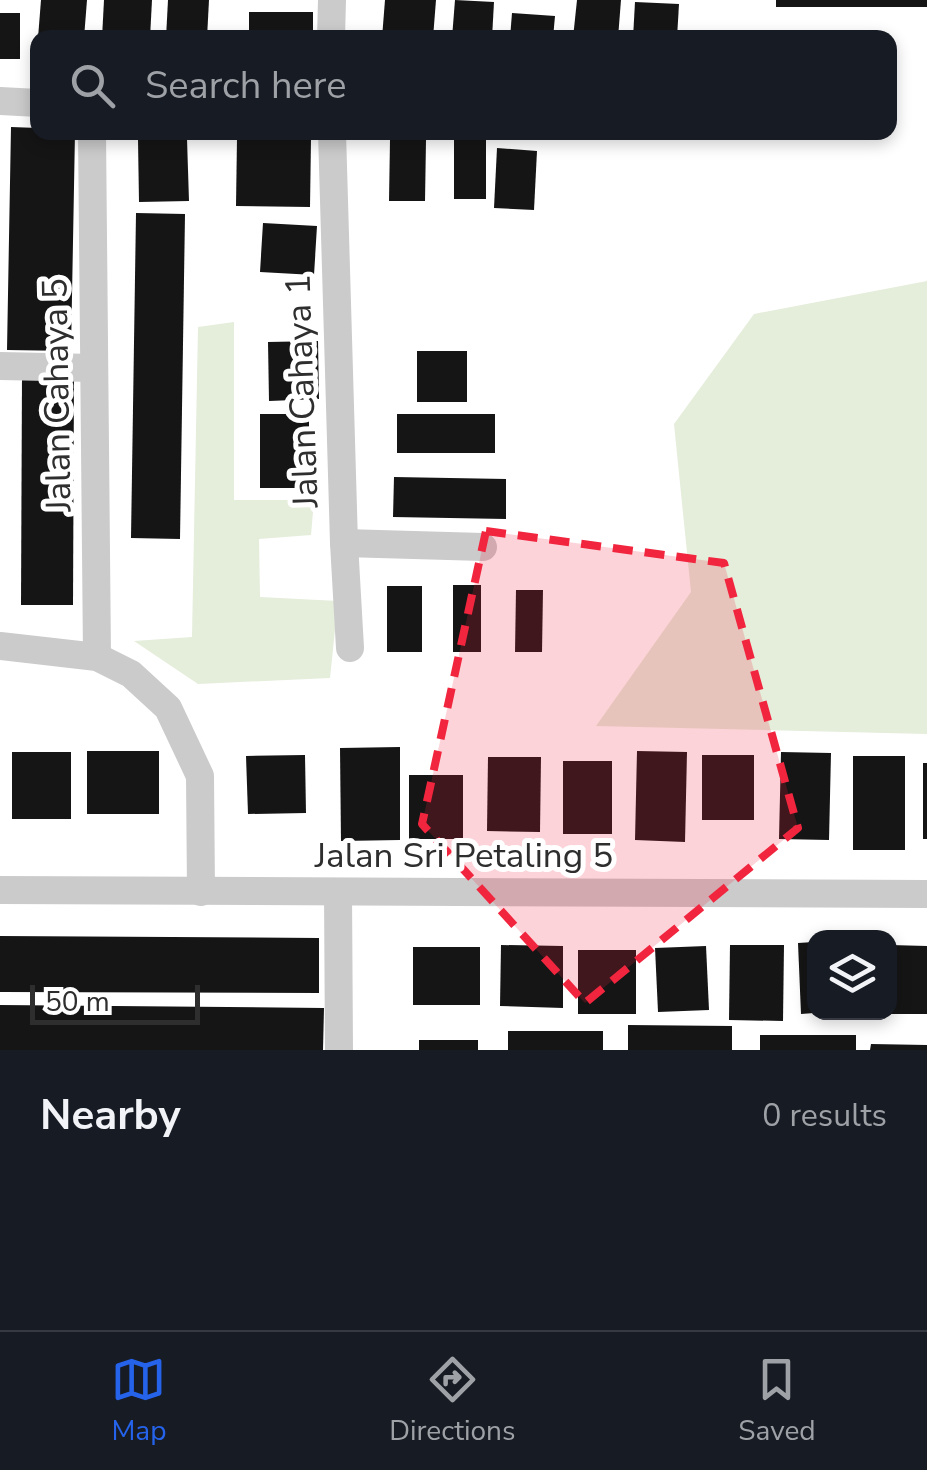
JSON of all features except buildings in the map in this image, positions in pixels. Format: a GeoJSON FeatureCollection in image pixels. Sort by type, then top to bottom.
{"type":"FeatureCollection","features":[{"type":"Feature","properties":{"kind":"street"},"geometry":{"type":"LineString","coordinates":[[331,30],[332,0]]}},
{"type":"Feature","properties":{"kind":"street"},"geometry":{"type":"LineString","coordinates":[[0,101],[30,103]]}},
{"type":"Feature","properties":{"kind":"street","name":"Jalan Cahaya 5"},"geometry":{"type":"LineString","coordinates":[[92,140],[97,657]]}},
{"type":"Feature","properties":{"kind":"street","name":"Jalan Cahaya 1"},"geometry":{"type":"LineString","coordinates":[[332,140],[350,648]]}},
{"type":"Feature","properties":{"kind":"street"},"geometry":{"type":"LineString","coordinates":[[0,366],[94,368]]}},
{"type":"Feature","properties":{"kind":"street"},"geometry":{"type":"LineString","coordinates":[[344,543],[483,546]]}},
{"type":"Feature","properties":{"kind":"street"},"geometry":{"type":"LineString","coordinates":[[0,646],[97,657],[131,674],[168,708],[200,776],[202,892]]}},
{"type":"Feature","properties":{"kind":"street","name":"Jalan Sri Petaling 5"},"geometry":{"type":"LineString","coordinates":[[0,890],[927,894]]}},
{"type":"Feature","properties":{"kind":"street"},"geometry":{"type":"LineString","coordinates":[[338,892],[339,1050]]}},
{"type":"Feature","properties":{"kind":"highlighted area"},"geometry":{"type":"Polygon","coordinates":[[[486,531],[724,563],[798,828],[585,1003],[422,824],[486,531]]]}},
{"type":"Feature","properties":{"kind":"green space"},"geometry":{"type":"Polygon","coordinates":[[[927,281],[927,734],[596,726],[691,592],[674,424],[754,314],[927,281]]]}},
{"type":"Feature","properties":{"kind":"green space"},"geometry":{"type":"Polygon","coordinates":[[[234,322],[234,500],[314,500],[311,535],[259,539],[260,597],[338,601],[330,678],[198,684],[134,641],[192,637],[198,327],[234,322]]]}}]}
